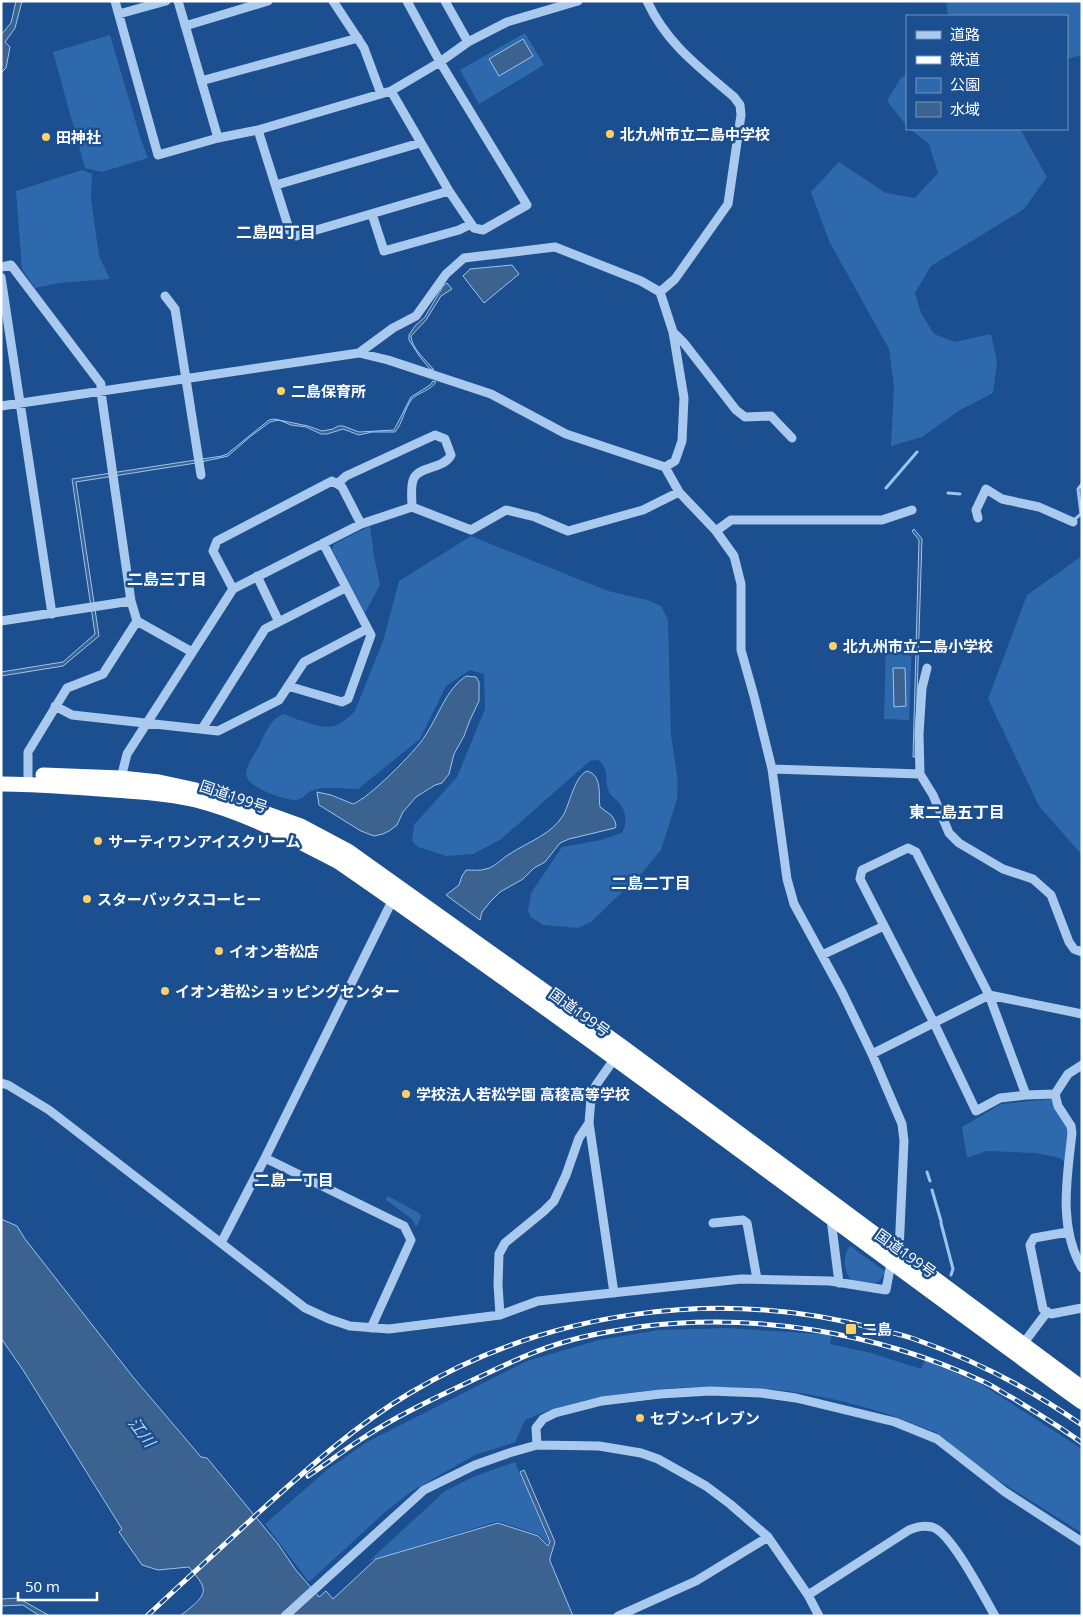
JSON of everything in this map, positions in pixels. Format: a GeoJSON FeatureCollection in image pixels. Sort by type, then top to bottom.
{"type":"FeatureCollection","features":[{"type":"Feature","properties":{"kind":"highway","name":"国道199号"},"geometry":{"type":"LineString","coordinates":[[1,775],[156,793],[196,800],[241,814],[294,838],[397,893],[624,1048],[1082,1402]]}},
{"type":"Feature","properties":{"kind":"highway","name":"国道199号"},"geometry":{"type":"LineString","coordinates":[[1,784],[28,779],[121,778],[159,782],[200,791],[248,806],[301,826],[348,851],[397,893],[832,1219],[895,1257],[1023,1344],[1082,1388]]}},
{"type":"Feature","properties":{"kind":"street"},"geometry":{"type":"LineString","coordinates":[[115,1],[158,155],[218,138],[258,130],[391,91],[440,62],[468,42],[506,22],[578,1]]}},
{"type":"Feature","properties":{"kind":"street"},"geometry":{"type":"LineString","coordinates":[[119,14],[166,1]]}},
{"type":"Feature","properties":{"kind":"street"},"geometry":{"type":"LineString","coordinates":[[178,1],[218,138]]}},
{"type":"Feature","properties":{"kind":"street"},"geometry":{"type":"LineString","coordinates":[[185,26],[268,1]]}},
{"type":"Feature","properties":{"kind":"street"},"geometry":{"type":"LineString","coordinates":[[333,1],[364,48],[381,94]]}},
{"type":"Feature","properties":{"kind":"street"},"geometry":{"type":"LineString","coordinates":[[391,91],[449,191],[474,228],[483,230],[527,205],[440,62],[408,1]]}},
{"type":"Feature","properties":{"kind":"street"},"geometry":{"type":"LineString","coordinates":[[445,1],[468,42]]}},
{"type":"Feature","properties":{"kind":"street"},"geometry":{"type":"LineString","coordinates":[[647,1],[655,19],[678,49],[734,97],[740,105],[741,115],[728,204],[675,279],[660,292]]}},
{"type":"Feature","properties":{"kind":"street"},"geometry":{"type":"LineString","coordinates":[[201,81],[358,38]]}},
{"type":"Feature","properties":{"kind":"street"},"geometry":{"type":"LineString","coordinates":[[258,130],[290,232],[296,236],[449,191]]}},
{"type":"Feature","properties":{"kind":"street"},"geometry":{"type":"LineString","coordinates":[[276,185],[420,143]]}},
{"type":"Feature","properties":{"kind":"street"},"geometry":{"type":"LineString","coordinates":[[372,214],[384,251],[459,230],[471,224]]}},
{"type":"Feature","properties":{"kind":"street"},"geometry":{"type":"LineString","coordinates":[[359,353],[393,328],[416,316],[446,274],[464,258],[555,247],[641,281],[660,292],[672,332],[684,398],[682,441],[675,461],[665,467]]}},
{"type":"Feature","properties":{"kind":"street"},"geometry":{"type":"LineString","coordinates":[[1,267],[11,265],[101,384],[131,601],[137,620],[192,652]]}},
{"type":"Feature","properties":{"kind":"street"},"geometry":{"type":"LineString","coordinates":[[1,277],[52,614]]}},
{"type":"Feature","properties":{"kind":"street"},"geometry":{"type":"LineString","coordinates":[[165,296],[174,309],[201,475]]}},
{"type":"Feature","properties":{"kind":"street"},"geometry":{"type":"LineString","coordinates":[[672,332],[684,343],[736,410],[746,417],[771,416],[792,438]]}},
{"type":"Feature","properties":{"kind":"street"},"geometry":{"type":"LineString","coordinates":[[1,406],[359,353],[388,360],[491,394],[566,434],[665,467],[678,492],[716,531],[734,556],[741,584],[741,650],[772,769],[787,880],[794,904],[842,992],[872,1054],[902,1124],[904,1141],[895,1257],[886,1290],[830,1281],[741,1279],[538,1301],[500,1314],[389,1329],[350,1326],[329,1320],[305,1308],[49,1110],[8,1085],[1,1083]]}},
{"type":"Feature","properties":{"kind":"street"},"geometry":{"type":"LineString","coordinates":[[338,484],[346,476],[435,435],[445,439],[451,455],[449,461],[416,474],[413,480],[412,507]]}},
{"type":"Feature","properties":{"kind":"street"},"geometry":{"type":"LineString","coordinates":[[233,589],[213,551],[217,541],[332,481],[342,487],[361,524]]}},
{"type":"Feature","properties":{"kind":"street"},"geometry":{"type":"LineString","coordinates":[[978,518],[976,510],[986,489],[1002,499],[1039,507],[1073,522]]}},
{"type":"Feature","properties":{"kind":"street"},"geometry":{"type":"LineString","coordinates":[[121,778],[127,754],[233,589],[257,576],[361,524],[412,507],[471,530],[506,510],[535,517],[568,531],[643,510],[678,492]]}},
{"type":"Feature","properties":{"kind":"street"},"geometry":{"type":"LineString","coordinates":[[716,531],[731,520],[882,520],[912,510]]}},
{"type":"Feature","properties":{"kind":"street"},"geometry":{"type":"LineString","coordinates":[[288,686],[342,702],[348,698],[371,635],[323,543]]}},
{"type":"Feature","properties":{"kind":"street"},"geometry":{"type":"LineString","coordinates":[[257,576],[280,622]]}},
{"type":"Feature","properties":{"kind":"street"},"geometry":{"type":"LineString","coordinates":[[202,729],[265,629],[345,588]]}},
{"type":"Feature","properties":{"kind":"street"},"geometry":{"type":"LineString","coordinates":[[1,621],[131,601]]}},
{"type":"Feature","properties":{"kind":"street"},"geometry":{"type":"LineString","coordinates":[[28,779],[28,752],[67,688],[103,674],[137,620]]}},
{"type":"Feature","properties":{"kind":"street"},"geometry":{"type":"LineString","coordinates":[[55,706],[72,715],[218,731],[280,700],[304,662],[367,629]]}},
{"type":"Feature","properties":{"kind":"street"},"geometry":{"type":"LineString","coordinates":[[927,668],[922,688],[919,734],[920,774],[933,795],[949,833],[959,843],[1003,869],[1033,880],[1051,895],[1068,942],[1074,949],[1082,952]]}},
{"type":"Feature","properties":{"kind":"street"},"geometry":{"type":"LineString","coordinates":[[772,769],[920,774]]}},
{"type":"Feature","properties":{"kind":"street"},"geometry":{"type":"LineString","coordinates":[[1026,1095],[989,995],[916,852],[908,848],[862,870],[860,879],[934,1022],[976,1111],[1000,1098],[1055,1094]]}},
{"type":"Feature","properties":{"kind":"street"},"geometry":{"type":"LineString","coordinates":[[221,1243],[397,893]]}},
{"type":"Feature","properties":{"kind":"street"},"geometry":{"type":"LineString","coordinates":[[822,955],[884,926]]}},
{"type":"Feature","properties":{"kind":"street"},"geometry":{"type":"LineString","coordinates":[[872,1054],[989,995],[1082,1014]]}},
{"type":"Feature","properties":{"kind":"street"},"geometry":{"type":"LineString","coordinates":[[614,1293],[589,1123],[591,1098],[596,1085],[615,1058]]}},
{"type":"Feature","properties":{"kind":"street"},"geometry":{"type":"LineString","coordinates":[[1082,1065],[1068,1074],[1055,1094],[1058,1106],[1071,1126],[1066,1216],[1074,1256],[1082,1267]]}},
{"type":"Feature","properties":{"kind":"street"},"geometry":{"type":"LineString","coordinates":[[500,1314],[498,1285],[499,1254],[505,1243],[554,1201],[566,1175],[579,1138],[589,1123]]}},
{"type":"Feature","properties":{"kind":"street"},"geometry":{"type":"LineString","coordinates":[[265,1158],[404,1226],[411,1240],[371,1328]]}},
{"type":"Feature","properties":{"kind":"street"},"geometry":{"type":"LineString","coordinates":[[832,1219],[839,1283]]}},
{"type":"Feature","properties":{"kind":"street"},"geometry":{"type":"LineString","coordinates":[[714,1223],[743,1220],[747,1223],[757,1279]]}},
{"type":"Feature","properties":{"kind":"street"},"geometry":{"type":"LineString","coordinates":[[1068,1232],[1034,1238],[1030,1245],[1043,1309],[1051,1314],[1082,1308]]}},
{"type":"Feature","properties":{"kind":"street"},"geometry":{"type":"LineString","coordinates":[[1023,1344],[1047,1312]]}},
{"type":"Feature","properties":{"kind":"street"},"geometry":{"type":"LineString","coordinates":[[537,1445],[536,1428],[543,1418],[602,1401],[660,1394],[710,1391],[761,1393],[796,1398],[895,1422],[937,1439],[1005,1492],[1082,1542]]}},
{"type":"Feature","properties":{"kind":"street"},"geometry":{"type":"LineString","coordinates":[[285,1616],[424,1490],[474,1465],[537,1445],[599,1446],[641,1453],[658,1459],[706,1486],[768,1537],[808,1594],[819,1616]]}},
{"type":"Feature","properties":{"kind":"street"},"geometry":{"type":"LineString","coordinates":[[808,1594],[909,1530],[920,1526],[934,1527],[948,1539],[995,1616]]}},
{"type":"Feature","properties":{"kind":"street"},"geometry":{"type":"LineString","coordinates":[[618,1616],[696,1581],[768,1537]]}},
{"type":"Feature","properties":{"kind":"green space"},"geometry":{"type":"Polygon","coordinates":[[[946,1],[1082,1],[1082,55],[1068,59],[1068,15],[948,15],[946,1]]]}},
{"type":"Feature","properties":{"kind":"green space"},"geometry":{"type":"Polygon","coordinates":[[[525,33],[544,65],[479,104],[460,70],[525,33]]]}},
{"type":"Feature","properties":{"kind":"green space"},"geometry":{"type":"Polygon","coordinates":[[[110,35],[148,158],[102,172],[85,168],[53,52],[110,35]]]}},
{"type":"Feature","properties":{"kind":"green space"},"geometry":{"type":"Polygon","coordinates":[[[906,75],[906,125],[887,101],[900,79],[906,75]]]}},
{"type":"Feature","properties":{"kind":"green space"},"geometry":{"type":"Polygon","coordinates":[[[911,130],[1021,130],[1047,177],[1024,209],[931,266],[915,293],[921,313],[934,334],[955,342],[991,334],[997,362],[993,393],[960,410],[922,437],[891,446],[894,386],[889,349],[829,241],[811,192],[839,162],[886,193],[915,198],[938,173],[929,144],[911,130]]]}},
{"type":"Feature","properties":{"kind":"green space"},"geometry":{"type":"Polygon","coordinates":[[[82,170],[92,174],[91,199],[99,256],[110,279],[59,283],[35,288],[22,269],[16,191],[82,170]]]}},
{"type":"Feature","properties":{"kind":"green space"},"geometry":{"type":"Polygon","coordinates":[[[370,526],[380,585],[365,613],[332,549],[334,544],[370,526]]]}},
{"type":"Feature","properties":{"kind":"green space"},"geometry":{"type":"Polygon","coordinates":[[[471,536],[608,591],[647,600],[661,606],[668,620],[671,735],[678,782],[677,799],[661,850],[643,872],[591,922],[578,928],[543,925],[531,917],[528,911],[531,893],[562,847],[601,840],[622,833],[624,830],[626,818],[624,811],[609,792],[606,771],[599,760],[590,761],[500,840],[473,854],[446,856],[418,847],[412,841],[414,825],[457,777],[485,709],[484,674],[470,670],[446,686],[420,739],[358,789],[316,789],[295,800],[274,795],[258,788],[252,784],[246,774],[249,763],[266,731],[272,722],[280,716],[285,714],[308,723],[328,727],[339,724],[355,711],[384,638],[399,581],[471,536]]]}},
{"type":"Feature","properties":{"kind":"green space"},"geometry":{"type":"Polygon","coordinates":[[[1082,556],[1082,855],[1039,806],[988,699],[1027,595],[1082,556]]]}},
{"type":"Feature","properties":{"kind":"green space"},"geometry":{"type":"Polygon","coordinates":[[[886,641],[912,642],[909,720],[884,719],[886,641]]]}},
{"type":"Feature","properties":{"kind":"green space"},"geometry":{"type":"Polygon","coordinates":[[[1052,1099],[1070,1134],[1066,1163],[1060,1158],[1036,1153],[987,1151],[967,1158],[962,1127],[1001,1104],[1052,1099]]]}},
{"type":"Feature","properties":{"kind":"green space"},"geometry":{"type":"Polygon","coordinates":[[[388,1196],[419,1213],[421,1217],[417,1226],[413,1220],[385,1199],[388,1196]]]}},
{"type":"Feature","properties":{"kind":"green space"},"geometry":{"type":"Polygon","coordinates":[[[850,1246],[886,1272],[879,1281],[875,1283],[852,1281],[849,1278],[845,1259],[850,1246]]]}},
{"type":"Feature","properties":{"kind":"green space"},"geometry":{"type":"Polygon","coordinates":[[[728,1328],[832,1335],[830,1344],[871,1353],[921,1369],[925,1360],[981,1384],[1082,1449],[1082,1533],[980,1469],[935,1432],[879,1411],[819,1396],[779,1390],[716,1387],[639,1391],[614,1395],[559,1407],[525,1420],[515,1442],[475,1455],[412,1491],[384,1513],[309,1582],[265,1524],[327,1470],[367,1442],[527,1361],[599,1340],[659,1330],[728,1328]]]}},
{"type":"Feature","properties":{"kind":"green space"},"geometry":{"type":"Polygon","coordinates":[[[515,1462],[549,1542],[548,1544],[539,1535],[498,1521],[369,1561],[445,1491],[475,1476],[515,1462]]]}},
{"type":"Feature","properties":{"kind":"water"},"geometry":{"type":"Polygon","coordinates":[[[16,1],[22,1],[15,28],[5,42],[10,47],[6,68],[1,73],[1,35],[11,23],[16,1]]]}},
{"type":"Feature","properties":{"kind":"water"},"geometry":{"type":"Polygon","coordinates":[[[523,39],[533,56],[499,76],[489,59],[523,39]]]}},
{"type":"Feature","properties":{"kind":"water"},"geometry":{"type":"Polygon","coordinates":[[[512,265],[519,274],[484,303],[463,276],[470,269],[512,265]]]}},
{"type":"Feature","properties":{"kind":"water"},"geometry":{"type":"Polygon","coordinates":[[[447,283],[452,289],[441,296],[426,320],[411,336],[417,350],[434,370],[430,369],[420,357],[409,340],[409,335],[425,317],[443,286],[447,283]]]}},
{"type":"Feature","properties":{"kind":"water"},"geometry":{"type":"Polygon","coordinates":[[[433,381],[436,382],[412,399],[395,432],[372,432],[359,435],[343,429],[321,434],[306,427],[291,425],[279,420],[322,431],[338,426],[359,432],[394,430],[411,397],[433,381]]]}},
{"type":"Feature","properties":{"kind":"water"},"geometry":{"type":"Polygon","coordinates":[[[269,420],[279,420],[270,422],[228,456],[196,463],[76,482],[99,636],[63,666],[1,676],[1,672],[63,662],[95,634],[72,479],[222,456],[269,420]]]}},
{"type":"Feature","properties":{"kind":"water"},"geometry":{"type":"Polygon","coordinates":[[[914,529],[922,539],[915,757],[913,757],[919,540],[912,531],[914,529]]]}},
{"type":"Feature","properties":{"kind":"water"},"geometry":{"type":"Polygon","coordinates":[[[893,668],[905,668],[906,706],[894,707],[893,668]]]}},
{"type":"Feature","properties":{"kind":"water"},"geometry":{"type":"Polygon","coordinates":[[[466,676],[476,677],[479,682],[479,701],[454,754],[449,774],[442,783],[435,785],[416,797],[403,812],[397,825],[383,834],[374,836],[361,831],[319,805],[317,792],[331,795],[353,804],[380,784],[420,743],[453,688],[466,676]]]}},
{"type":"Feature","properties":{"kind":"water"},"geometry":{"type":"Polygon","coordinates":[[[587,771],[592,773],[598,781],[600,807],[611,815],[615,821],[615,828],[560,843],[545,862],[534,868],[523,879],[500,892],[482,912],[480,920],[446,895],[459,885],[466,870],[481,870],[492,867],[508,855],[539,838],[553,827],[564,814],[579,778],[587,771]]]}},
{"type":"Feature","properties":{"kind":"water","name":"江川"},"geometry":{"type":"Polygon","coordinates":[[[1,1219],[17,1226],[25,1239],[133,1377],[201,1457],[207,1458],[319,1597],[326,1591],[333,1599],[376,1559],[498,1523],[538,1536],[548,1546],[550,1542],[520,1472],[524,1470],[555,1542],[550,1561],[573,1616],[180,1616],[202,1596],[203,1588],[199,1580],[189,1567],[158,1570],[142,1565],[119,1532],[122,1529],[1,1338],[1,1219]]]}},
{"type":"Feature","properties":{"kind":"water"},"geometry":{"type":"Polygon","coordinates":[[[18,1598],[50,1616],[40,1616],[23,1605],[1,1606],[1,1599],[18,1598]]]}},
{"type":"Feature","properties":{"kind":"waterway"},"geometry":{"type":"LineString","coordinates":[[886,488],[917,452]]}},
{"type":"Feature","properties":{"kind":"waterway"},"geometry":{"type":"LineString","coordinates":[[1075,519],[1081,514],[1078,489],[1082,484]]}},
{"type":"Feature","properties":{"kind":"waterway"},"geometry":{"type":"LineString","coordinates":[[948,493],[960,494]]}},
{"type":"Feature","properties":{"kind":"waterway"},"geometry":{"type":"LineString","coordinates":[[927,1172],[930,1181]]}},
{"type":"Feature","properties":{"kind":"waterway"},"geometry":{"type":"LineString","coordinates":[[932,1190],[941,1221]]}},
{"type":"Feature","properties":{"kind":"waterway"},"geometry":{"type":"LineString","coordinates":[[941,1223],[953,1269],[951,1275]]}},
{"type":"Feature","properties":{"kind":"railway"},"geometry":{"type":"LineString","coordinates":[[147,1616],[311,1466],[389,1406],[464,1365],[520,1342],[577,1325],[637,1314],[697,1309],[757,1310],[817,1316],[902,1335],[960,1357],[1023,1388],[1082,1425]]}},
{"type":"Feature","properties":{"kind":"railway"},"geometry":{"type":"LineString","coordinates":[[308,1476],[363,1438],[404,1414],[532,1353],[593,1335],[638,1327],[682,1323],[726,1322],[814,1330],[857,1338],[900,1350],[941,1364],[989,1384],[1047,1419],[1082,1443]]}},
{"type":"Feature","properties":{"kind":"place","name":"北九州市立二島中学校"},"geometry":{"type":"Point","coordinates":[610,134]}},
{"type":"Feature","properties":{"kind":"place","name":"田神社"},"geometry":{"type":"Point","coordinates":[46,137]}},
{"type":"Feature","properties":{"kind":"place","name":"二島保育所"},"geometry":{"type":"Point","coordinates":[281,391]}},
{"type":"Feature","properties":{"kind":"place","name":"北九州市立二島小学校"},"geometry":{"type":"Point","coordinates":[833,646]}},
{"type":"Feature","properties":{"kind":"place","name":"サーティワンアイスクリーム"},"geometry":{"type":"Point","coordinates":[98,841]}},
{"type":"Feature","properties":{"kind":"place","name":"スターバックスコーヒー"},"geometry":{"type":"Point","coordinates":[87,899]}},
{"type":"Feature","properties":{"kind":"place","name":"イオン若松店"},"geometry":{"type":"Point","coordinates":[219,951]}},
{"type":"Feature","properties":{"kind":"place","name":"イオン若松ショッピングセンター"},"geometry":{"type":"Point","coordinates":[165,991]}},
{"type":"Feature","properties":{"kind":"place","name":"学校法人若松学園 高稜高等学校"},"geometry":{"type":"Point","coordinates":[406,1094]}},
{"type":"Feature","properties":{"kind":"place","name":"二島"},"geometry":{"type":"Point","coordinates":[851,1329]}},
{"type":"Feature","properties":{"kind":"place","name":"セブン-イレブン"},"geometry":{"type":"Point","coordinates":[640,1418]}},
{"type":"Feature","properties":{"kind":"district","name":"二島四丁目"},"geometry":{"type":"Point","coordinates":[276,232]}},
{"type":"Feature","properties":{"kind":"district","name":"二島三丁目"},"geometry":{"type":"Point","coordinates":[167,579]}},
{"type":"Feature","properties":{"kind":"district","name":"東二島五丁目"},"geometry":{"type":"Point","coordinates":[957,812]}},
{"type":"Feature","properties":{"kind":"district","name":"二島二丁目"},"geometry":{"type":"Point","coordinates":[651,883]}},
{"type":"Feature","properties":{"kind":"district","name":"二島一丁目"},"geometry":{"type":"Point","coordinates":[294,1180]}}]}
